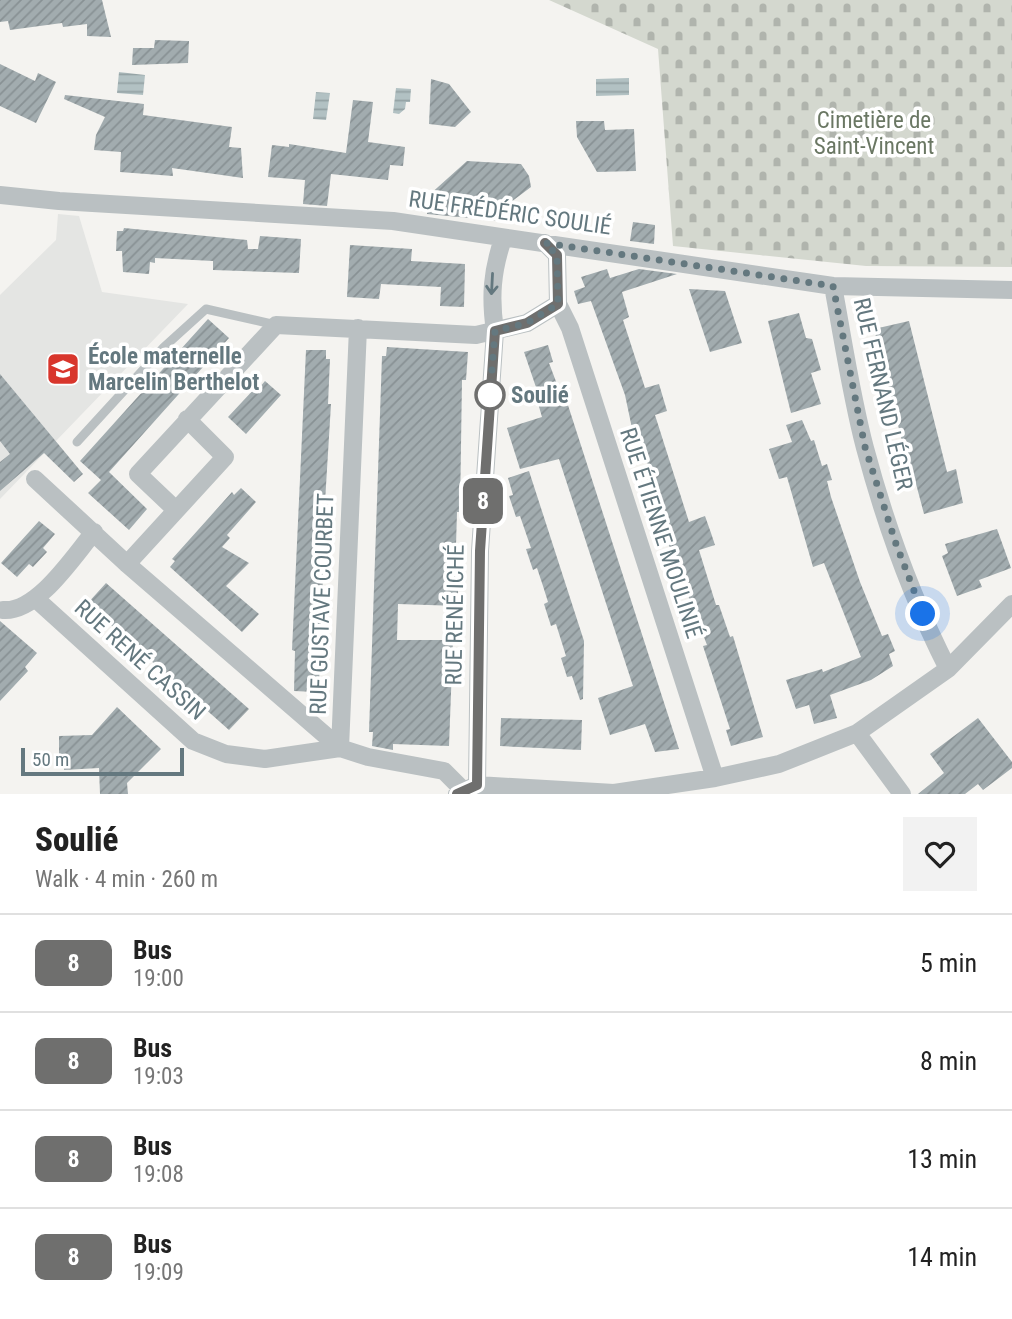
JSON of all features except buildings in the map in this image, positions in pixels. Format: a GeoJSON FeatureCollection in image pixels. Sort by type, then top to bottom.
{"type":"FeatureCollection","features":[{"type":"Feature","properties":{"kind":"street","name":"RUE FRÉDÉRIC SOULIÉ"},"geometry":{"type":"LineString","coordinates":[[0,195],[393,221],[833,286],[1012,290]]}},
{"type":"Feature","properties":{"kind":"street","name":"RUE RENÉ ICHÉ"},"geometry":{"type":"LineString","coordinates":[[466,790],[495,331],[491,302],[493,268],[503,239]]}},
{"type":"Feature","properties":{"kind":"street"},"geometry":{"type":"LineString","coordinates":[[176,510],[138,474],[276,325],[476,335],[527,323],[558,304],[557,255],[545,243]]}},
{"type":"Feature","properties":{"kind":"street","name":"RUE FERNAND LÉGER"},"geometry":{"type":"LineString","coordinates":[[833,286],[865,447],[896,544],[932,637],[948,669]]}},
{"type":"Feature","properties":{"kind":"street","name":"RUE ÉTIENNE MOULINIÉ"},"geometry":{"type":"LineString","coordinates":[[558,304],[570,328],[715,778]]}},
{"type":"Feature","properties":{"kind":"street","name":"RUE GUSTAVE COURBET"},"geometry":{"type":"LineString","coordinates":[[340,748],[358,328]]}},
{"type":"Feature","properties":{"kind":"street"},"geometry":{"type":"LineString","coordinates":[[127,564],[225,457],[187,419]]}},
{"type":"Feature","properties":{"kind":"street"},"geometry":{"type":"LineString","coordinates":[[35,479],[127,564],[340,748],[368,757],[444,771],[466,790],[614,793],[715,778],[779,764],[857,733],[948,669],[1012,604]]}},
{"type":"Feature","properties":{"kind":"street"},"geometry":{"type":"LineString","coordinates":[[4,610],[16,611],[36,598],[94,532]]}},
{"type":"Feature","properties":{"kind":"street","name":"RUE RENÉ CASSIN"},"geometry":{"type":"LineString","coordinates":[[36,598],[193,741],[226,754],[265,759],[340,748]]}},
{"type":"Feature","properties":{"kind":"street"},"geometry":{"type":"LineString","coordinates":[[857,733],[902,794]]}},
{"type":"Feature","properties":{"kind":"lane"},"geometry":{"type":"LineString","coordinates":[[77,442],[164,346],[206,309],[276,325]]}},
{"type":"Feature","properties":{"kind":"shaded area"},"geometry":{"type":"Polygon","coordinates":[[[119,72],[145,75],[143,95],[117,93],[119,72]]]}},
{"type":"Feature","properties":{"kind":"shaded area"},"geometry":{"type":"Polygon","coordinates":[[[629,78],[629,95],[596,96],[596,79],[629,78]]]}},
{"type":"Feature","properties":{"kind":"shaded area"},"geometry":{"type":"Polygon","coordinates":[[[396,88],[411,89],[410,102],[406,102],[405,109],[399,114],[393,113],[396,88]]]}},
{"type":"Feature","properties":{"kind":"shaded area"},"geometry":{"type":"Polygon","coordinates":[[[316,92],[330,93],[326,120],[313,119],[316,92]]]}},
{"type":"Feature","properties":{"kind":"shaded area","name":"École maternelle Marcelin Berthelot"},"geometry":{"type":"Polygon","coordinates":[[[58,214],[79,216],[102,292],[188,304],[0,499],[0,295],[56,240],[58,214]]]}},
{"type":"Feature","properties":{"kind":"green space","name":"Cimetière de Saint-Vincent"},"geometry":{"type":"Polygon","coordinates":[[[549,0],[1012,0],[1012,267],[866,266],[673,246],[658,49],[549,0]]]}},
{"type":"Feature","properties":{"kind":"bus line","name":"8"},"geometry":{"type":"LineString","coordinates":[[457,794],[477,785],[480,551],[495,331],[527,323],[558,304],[557,255],[545,243]]}},
{"type":"Feature","properties":{"kind":"place","name":"École maternelle Marcelin Berthelot"},"geometry":{"type":"Point","coordinates":[63,369]}},
{"type":"Feature","properties":{"kind":"place","name":"Soulié"},"geometry":{"type":"Point","coordinates":[490,395]}},
{"type":"Feature","properties":{"kind":"route"},"geometry":{"type":"LineString","coordinates":[[490,395],[495,331],[527,323],[558,304],[557,255],[545,243],[833,286],[865,447],[896,544],[923,614]]}}]}
